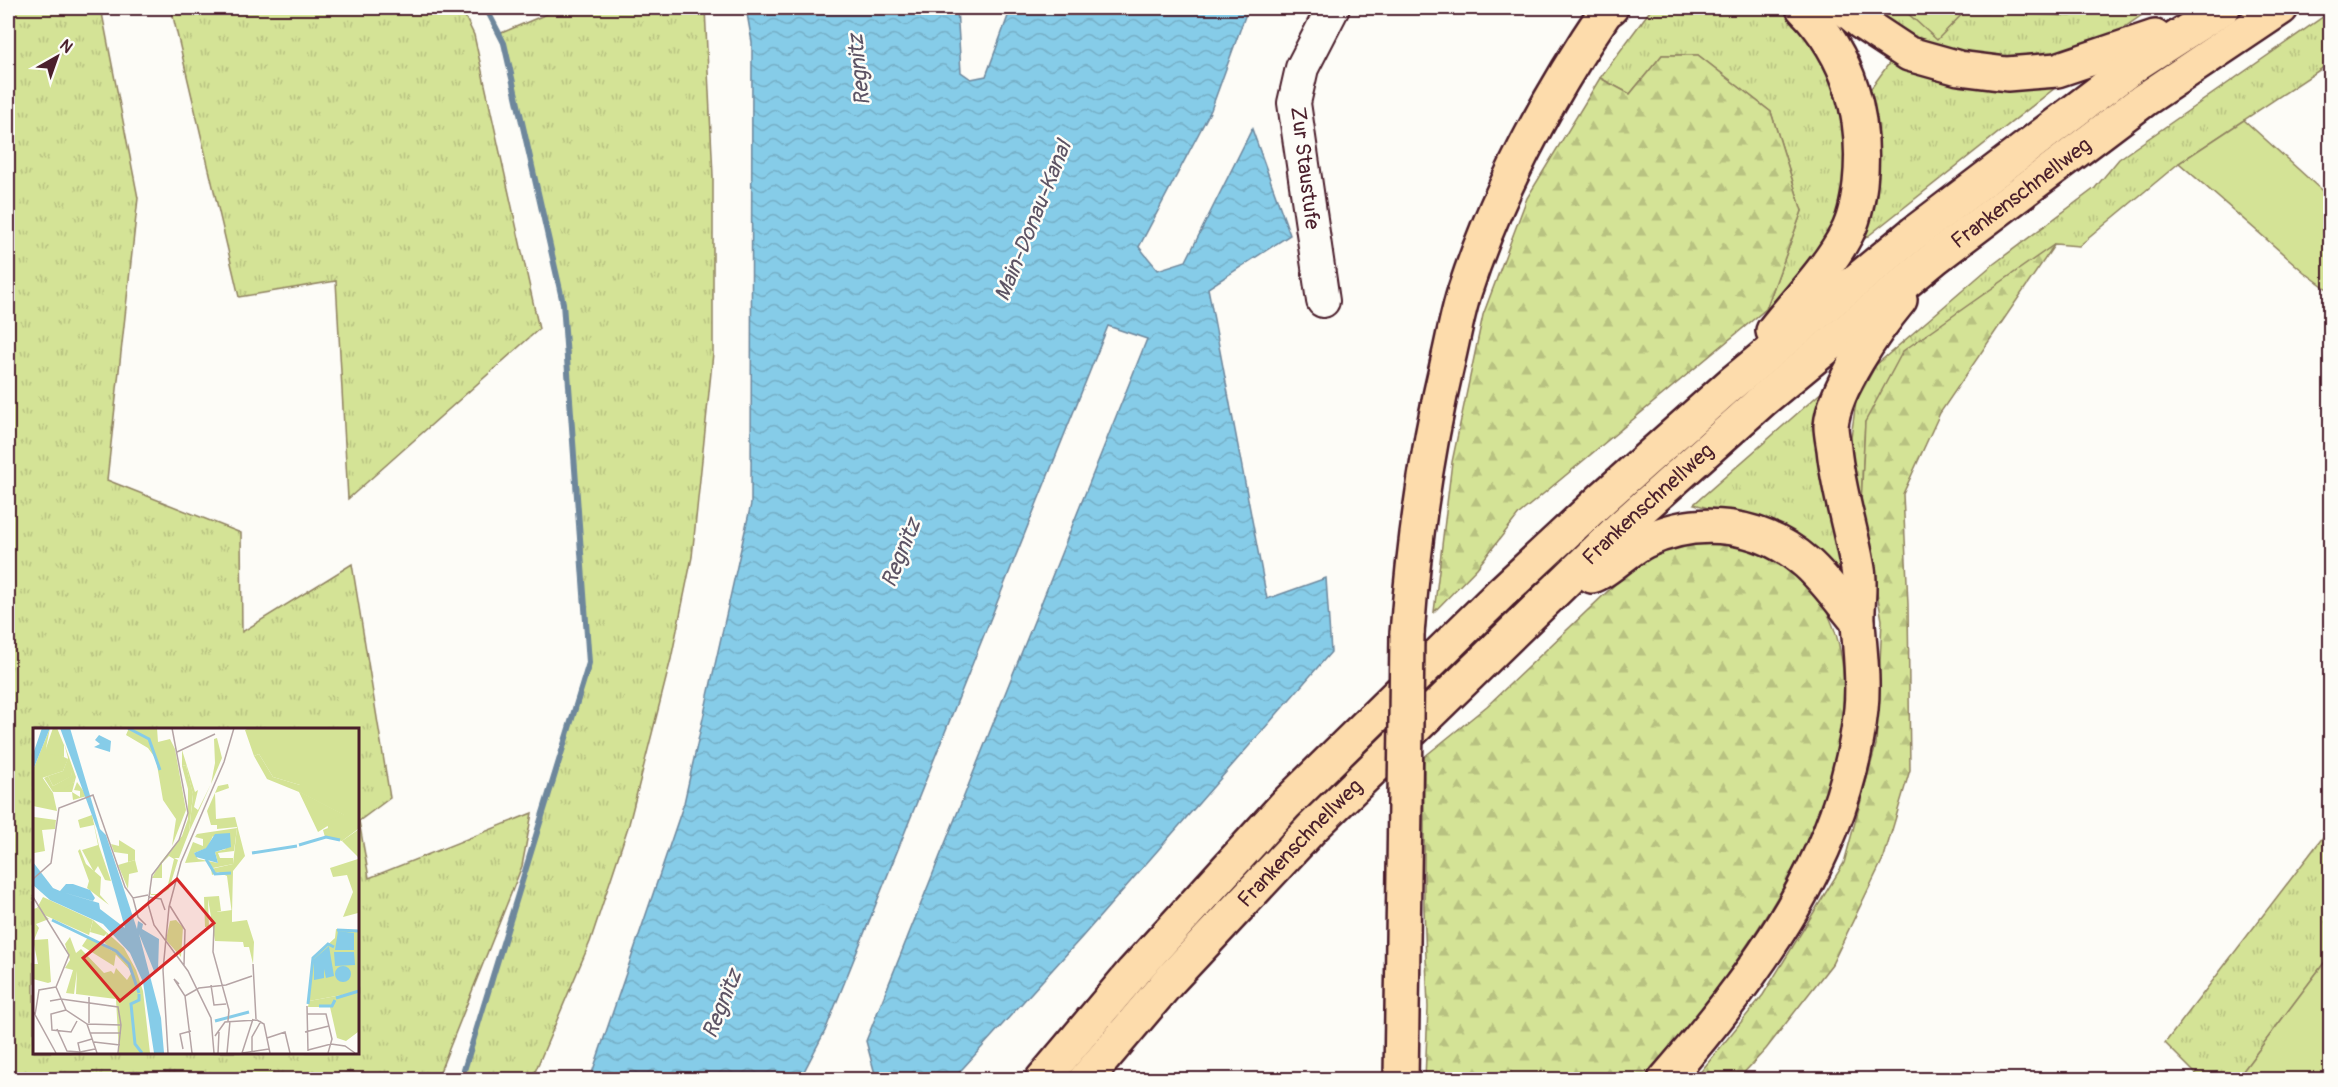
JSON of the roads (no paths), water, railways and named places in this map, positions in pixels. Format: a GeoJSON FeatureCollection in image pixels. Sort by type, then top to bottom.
{"type":"FeatureCollection","features":[{"type":"Feature","properties":{"kind":"main road"},"geometry":{"type":"LineString","coordinates":[[1731,384],[1828,265],[1848,231],[1858,201],[1862,166],[1861,127],[1853,92],[1840,60],[1821,27],[1803,8]]}},
{"type":"Feature","properties":{"kind":"main road"},"geometry":{"type":"LineString","coordinates":[[1844,8],[1908,54],[1959,68],[2007,74],[2057,70],[2112,53],[2216,13]]}},
{"type":"Feature","properties":{"kind":"main road","name":"Frankenschnellweg"},"geometry":{"type":"LineString","coordinates":[[1085,1080],[1169,981],[1313,827],[1620,528],[1764,399],[1935,257],[2144,100],[2281,8]]}},
{"type":"Feature","properties":{"kind":"main road"},"geometry":{"type":"LineString","coordinates":[[1401,1080],[1407,634],[1423,485],[1438,400],[1465,291],[1509,177],[1551,96],[1609,9]]}},
{"type":"Feature","properties":{"kind":"main road","name":"Frankenschnellweg"},"geometry":{"type":"LineString","coordinates":[[1042,1080],[1133,972],[1286,804],[1501,593],[1603,498],[1731,384],[1914,233],[2136,64],[2216,13]]}},
{"type":"Feature","properties":{"kind":"main road"},"geometry":{"type":"LineString","coordinates":[[1665,1080],[1721,1014],[1768,950],[1826,846],[1848,780],[1861,711],[1863,686],[1858,622],[1858,571],[1836,478],[1831,425],[1841,393],[1859,358],[1887,316],[1935,257]]}},
{"type":"Feature","properties":{"kind":"main road"},"geometry":{"type":"LineString","coordinates":[[1558,586],[1597,574],[1620,556],[1645,541],[1698,526],[1722,526],[1748,530],[1792,552],[1808,564],[1858,622]]}},
{"type":"Feature","properties":{"kind":"street","name":"Zur Staustufe"},"geometry":{"type":"LineString","coordinates":[[1323,301],[1294,103],[1302,68],[1333,8]]}},
{"type":"Feature","properties":{"kind":"water"},"geometry":{"type":"Polygon","coordinates":[[[746,8],[957,8],[961,72],[971,79],[986,76],[1011,8],[1248,8],[1211,110],[1139,247],[1158,270],[1186,261],[1252,129],[1290,235],[1208,288],[1267,599],[1326,578],[1331,652],[1082,937],[953,1079],[882,1079],[875,1074],[866,1041],[1147,339],[1108,326],[825,1031],[800,1079],[590,1079],[684,803],[751,504],[752,42],[746,8]]]}},
{"type":"Feature","properties":{"kind":"waterway"},"geometry":{"type":"LineString","coordinates":[[461,1080],[589,663],[563,303],[504,43],[486,8]]}},
{"type":"Feature","properties":{"kind":"water label","name":"Regnitz"},"geometry":{"type":"Point","coordinates":[859,70]}},
{"type":"Feature","properties":{"kind":"water label","name":"Main-Donau-Kanal"},"geometry":{"type":"Point","coordinates":[1033,221]}},
{"type":"Feature","properties":{"kind":"water label","name":"Regnitz"},"geometry":{"type":"Point","coordinates":[901,553]}},
{"type":"Feature","properties":{"kind":"water label","name":"Regnitz"},"geometry":{"type":"Point","coordinates":[722,1004]}}]}
